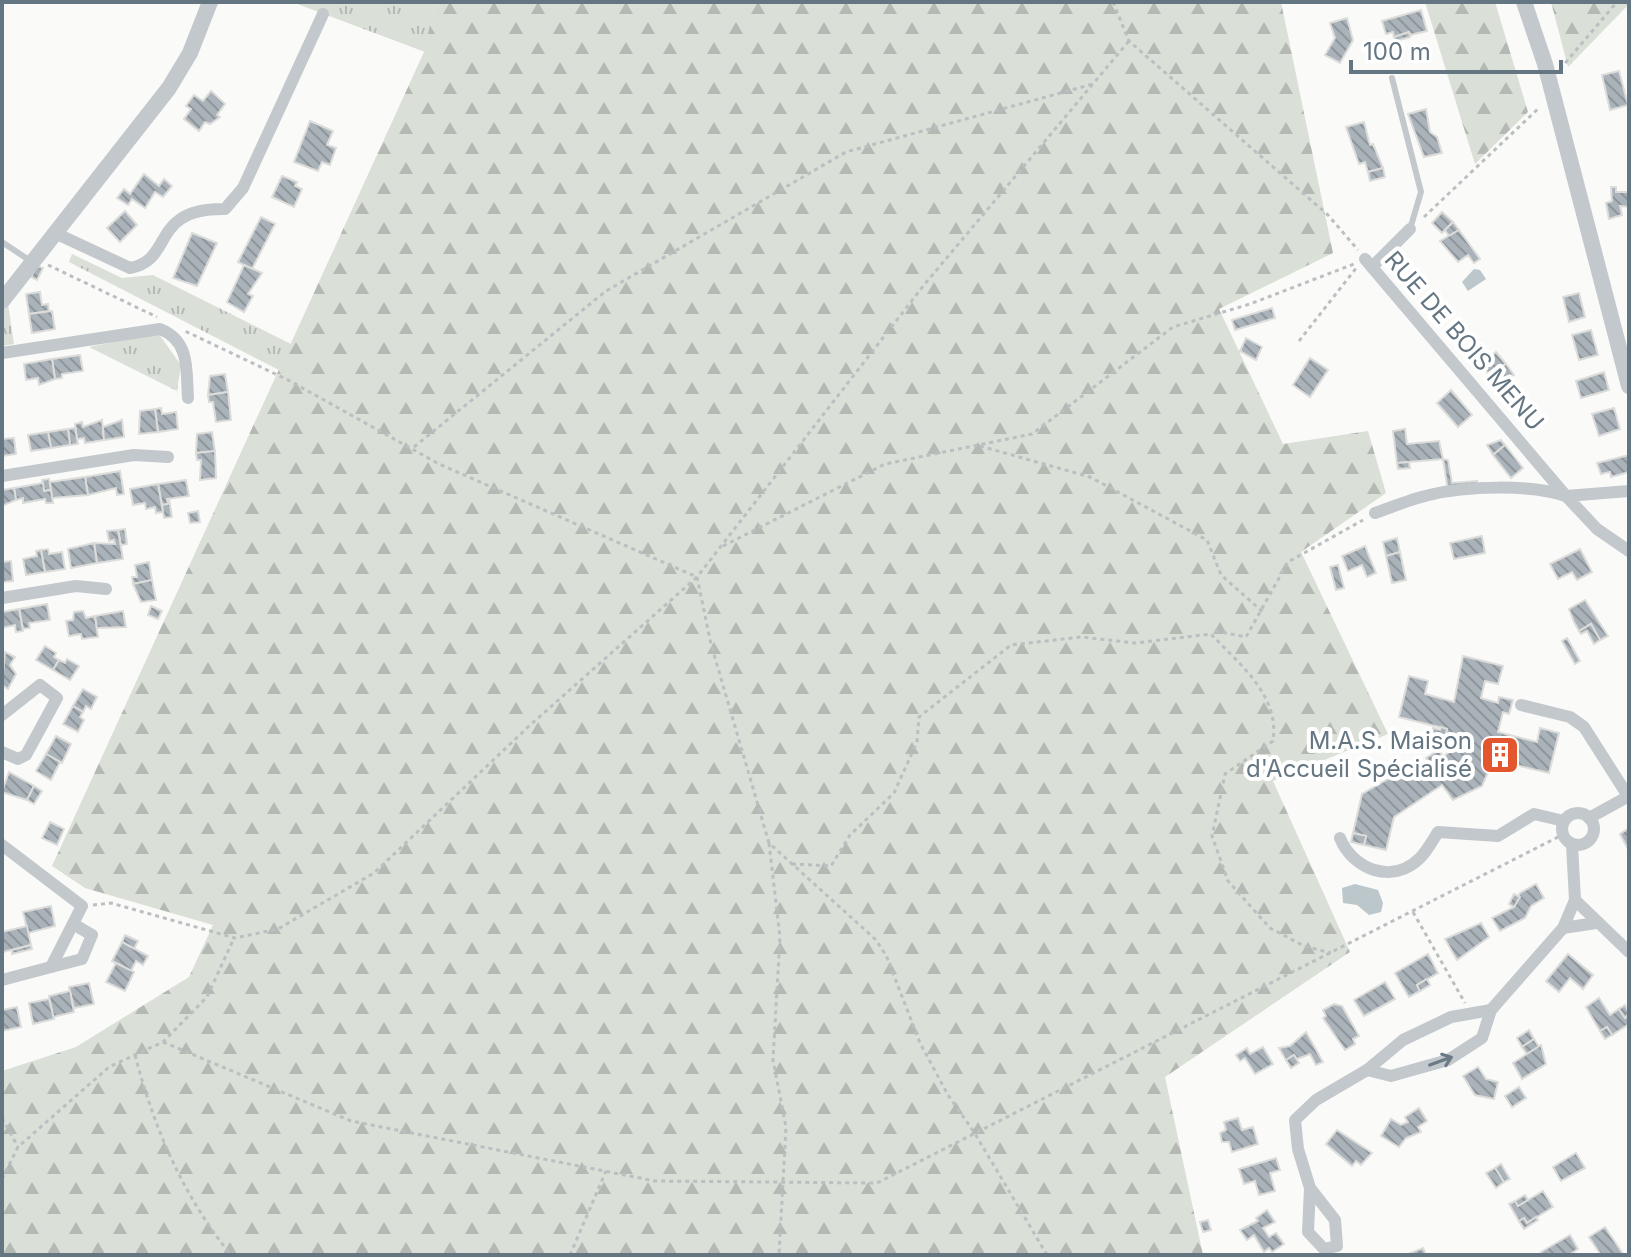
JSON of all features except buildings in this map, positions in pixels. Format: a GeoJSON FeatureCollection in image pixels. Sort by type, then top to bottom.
{"type":"FeatureCollection","features":[{"type":"Feature","properties":{"kind":"street"},"geometry":{"type":"LineString","coordinates":[[2,301],[169,88],[190,53],[210,2]]}},
{"type":"Feature","properties":{"kind":"street"},"geometry":{"type":"LineString","coordinates":[[1524,2],[1549,82],[1629,386]]}},
{"type":"Feature","properties":{"kind":"street"},"geometry":{"type":"LineString","coordinates":[[55,233],[130,268],[149,261],[180,217],[201,209],[225,209],[243,188],[323,14]]}},
{"type":"Feature","properties":{"kind":"street"},"geometry":{"type":"LineString","coordinates":[[1369,263],[1410,229]]}},
{"type":"Feature","properties":{"kind":"street","name":"RUE DE BOIS MENU"},"geometry":{"type":"LineString","coordinates":[[1369,263],[1566,496],[1597,529],[1629,551]]}},
{"type":"Feature","properties":{"kind":"street"},"geometry":{"type":"LineString","coordinates":[[2,353],[160,329],[174,339],[187,358],[188,398]]}},
{"type":"Feature","properties":{"kind":"street"},"geometry":{"type":"LineString","coordinates":[[2,476],[134,455],[168,457]]}},
{"type":"Feature","properties":{"kind":"street"},"geometry":{"type":"LineString","coordinates":[[1375,513],[1428,495],[1454,492],[1522,489],[1549,490],[1566,496],[1629,491]]}},
{"type":"Feature","properties":{"kind":"street"},"geometry":{"type":"LineString","coordinates":[[2,598],[76,586],[106,589]]}},
{"type":"Feature","properties":{"kind":"street"},"geometry":{"type":"LineString","coordinates":[[2,715],[40,685],[57,698],[26,755],[18,759],[2,752]]}},
{"type":"Feature","properties":{"kind":"street"},"geometry":{"type":"LineString","coordinates":[[1521,705],[1570,717],[1584,727],[1628,796],[1589,818]]}},
{"type":"Feature","properties":{"kind":"street"},"geometry":{"type":"LineString","coordinates":[[1340,838],[1347,855],[1361,867],[1384,873],[1406,868],[1421,858],[1438,832],[1498,836],[1534,814],[1564,821],[1576,813],[1589,818],[1594,828],[1591,838],[1583,845],[1572,845]]}},
{"type":"Feature","properties":{"kind":"street"},"geometry":{"type":"LineString","coordinates":[[1367,1070],[1391,1076],[1448,1060],[1482,1038],[1491,1010],[1563,928],[1575,900],[1572,845],[1562,835],[1564,821]]}},
{"type":"Feature","properties":{"kind":"street"},"geometry":{"type":"LineString","coordinates":[[2,845],[82,906],[51,967]]}},
{"type":"Feature","properties":{"kind":"street"},"geometry":{"type":"LineString","coordinates":[[1575,900],[1629,952]]}},
{"type":"Feature","properties":{"kind":"street"},"geometry":{"type":"LineString","coordinates":[[1563,928],[1596,923]]}},
{"type":"Feature","properties":{"kind":"street"},"geometry":{"type":"LineString","coordinates":[[2,980],[82,959],[92,935],[73,924]]}},
{"type":"Feature","properties":{"kind":"street"},"geometry":{"type":"LineString","coordinates":[[1310,1188],[1298,1149],[1295,1120],[1316,1100],[1367,1070],[1403,1040],[1470,1011],[1491,1010]]}},
{"type":"Feature","properties":{"kind":"lane"},"geometry":{"type":"LineString","coordinates":[[1392,78],[1421,192],[1410,229]]}},
{"type":"Feature","properties":{"kind":"lane"},"geometry":{"type":"LineString","coordinates":[[2,242],[32,262]]}},
{"type":"Feature","properties":{"kind":"path"},"geometry":{"type":"LineString","coordinates":[[82,906],[111,903],[235,938],[278,929],[374,873],[528,727],[697,577],[924,285],[1129,41],[1113,2]]}},
{"type":"Feature","properties":{"kind":"path"},"geometry":{"type":"LineString","coordinates":[[1410,229],[1538,113],[1549,82],[1617,2]]}},
{"type":"Feature","properties":{"kind":"path","name":"RUE DE BOIS MENU"},"geometry":{"type":"LineString","coordinates":[[1129,41],[1328,215],[1369,263]]}},
{"type":"Feature","properties":{"kind":"path"},"geometry":{"type":"LineString","coordinates":[[414,448],[606,291],[846,152],[1093,84]]}},
{"type":"Feature","properties":{"kind":"path"},"geometry":{"type":"LineString","coordinates":[[719,548],[885,464],[1032,434],[1173,327],[1369,263]]}},
{"type":"Feature","properties":{"kind":"path"},"geometry":{"type":"LineString","coordinates":[[1299,341],[1369,263]]}},
{"type":"Feature","properties":{"kind":"path"},"geometry":{"type":"LineString","coordinates":[[288,380],[439,464],[697,577]]}},
{"type":"Feature","properties":{"kind":"path"},"geometry":{"type":"LineString","coordinates":[[978,446],[1090,477],[1207,540],[1221,575],[1263,612]]}},
{"type":"Feature","properties":{"kind":"path"},"geometry":{"type":"LineString","coordinates":[[1215,631],[1246,637],[1263,612],[1288,562],[1375,513]]}},
{"type":"Feature","properties":{"kind":"path"},"geometry":{"type":"LineString","coordinates":[[697,577],[715,659],[769,843],[780,937],[773,1060],[786,1127],[779,1255]]}},
{"type":"Feature","properties":{"kind":"path"},"geometry":{"type":"LineString","coordinates":[[792,864],[831,866],[850,835],[894,793],[917,742],[919,717],[1011,645],[1081,637],[1135,643],[1211,634],[1262,687],[1275,726],[1273,741],[1225,774],[1212,836],[1228,881],[1270,928],[1304,946],[1333,954]]}},
{"type":"Feature","properties":{"kind":"path"},"geometry":{"type":"LineString","coordinates":[[163,1042],[351,1121],[655,1181],[877,1183],[1562,835]]}},
{"type":"Feature","properties":{"kind":"path"},"geometry":{"type":"LineString","coordinates":[[769,843],[875,939],[886,955],[920,1043],[948,1095],[974,1132],[1047,1255]]}},
{"type":"Feature","properties":{"kind":"path"},"geometry":{"type":"LineString","coordinates":[[1413,912],[1470,1011]]}},
{"type":"Feature","properties":{"kind":"path"},"geometry":{"type":"LineString","coordinates":[[2,1179],[18,1147],[109,1067],[163,1042],[207,997],[235,938]]}},
{"type":"Feature","properties":{"kind":"path"},"geometry":{"type":"LineString","coordinates":[[135,1055],[148,1104],[171,1159],[203,1221],[231,1255]]}},
{"type":"Feature","properties":{"kind":"path"},"geometry":{"type":"LineString","coordinates":[[2,1118],[18,1147]]}},
{"type":"Feature","properties":{"kind":"path"},"geometry":{"type":"LineString","coordinates":[[570,1255],[606,1171]]}},
{"type":"Feature","properties":{"kind":"green space"},"geometry":{"type":"Polygon","coordinates":[[[292,2],[435,2],[425,52],[292,2]]]}},
{"type":"Feature","properties":{"kind":"green space"},"geometry":{"type":"Polygon","coordinates":[[[435,2],[1281,2],[1333,253],[1219,309],[1283,444],[1368,431],[1386,493],[1301,552],[1388,734],[1273,781],[1350,952],[1165,1077],[1203,1255],[2,1255],[2,1071],[76,1047],[189,977],[213,925],[85,888],[52,866],[424,52],[435,2]]]}},
{"type":"Feature","properties":{"kind":"green space"},"geometry":{"type":"Polygon","coordinates":[[[1425,2],[1495,2],[1528,112],[1475,164],[1425,2]]]}},
{"type":"Feature","properties":{"kind":"green space"},"geometry":{"type":"Polygon","coordinates":[[[1551,2],[1629,2],[1629,4],[1568,67],[1551,2]]]}},
{"type":"Feature","properties":{"kind":"green space"},"geometry":{"type":"Polygon","coordinates":[[[72,254],[122,278],[153,275],[291,344],[279,370],[69,262],[72,254]]]}},
{"type":"Feature","properties":{"kind":"green space"},"geometry":{"type":"Polygon","coordinates":[[[8,304],[14,344],[2,346],[2,312],[8,304]]]}},
{"type":"Feature","properties":{"kind":"green space"},"geometry":{"type":"Polygon","coordinates":[[[158,333],[181,365],[177,391],[89,347],[158,333]]]}},
{"type":"Feature","properties":{"kind":"shaded area"},"geometry":{"type":"Polygon","coordinates":[[[1474,269],[1480,270],[1486,279],[1468,291],[1462,282],[1474,269]]]}},
{"type":"Feature","properties":{"kind":"shaded area"},"geometry":{"type":"Polygon","coordinates":[[[1355,884],[1378,890],[1383,903],[1381,912],[1369,915],[1357,905],[1343,903],[1342,888],[1355,884]]]}},
{"type":"Feature","properties":{"kind":"place","name":"M.A.S. Maison d'Accueil Spécialisé"},"geometry":{"type":"Point","coordinates":[1500,755]}}]}
